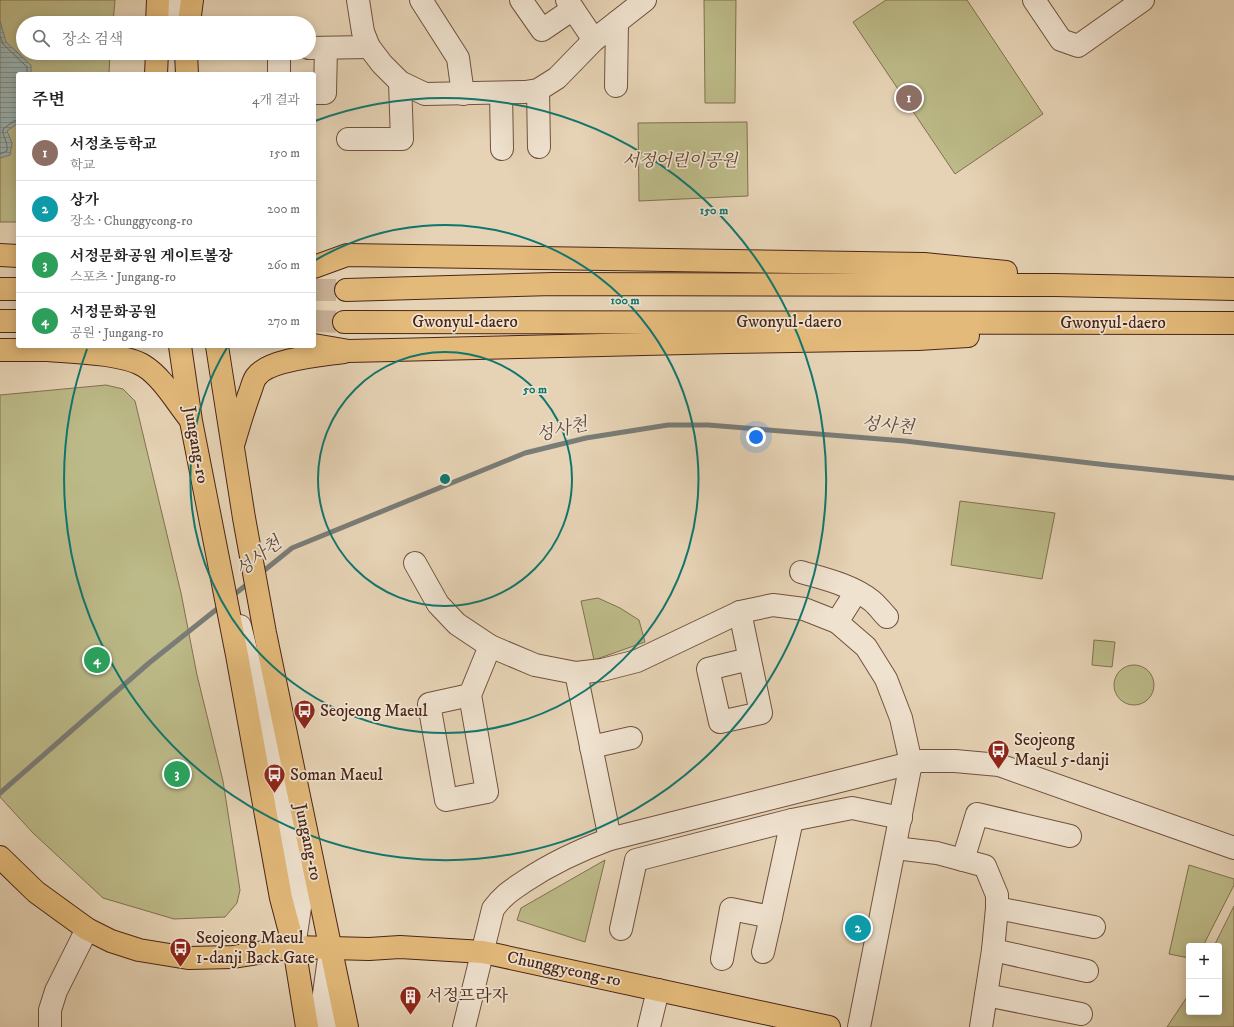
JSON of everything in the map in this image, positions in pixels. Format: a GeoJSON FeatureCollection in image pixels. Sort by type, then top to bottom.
{"type":"FeatureCollection","features":[{"type":"Feature","properties":{"kind":"main road"},"geometry":{"type":"LineString","coordinates":[[157,16],[158,0]]}},
{"type":"Feature","properties":{"kind":"main road"},"geometry":{"type":"LineString","coordinates":[[190,16],[192,0]]}},
{"type":"Feature","properties":{"kind":"main road"},"geometry":{"type":"LineString","coordinates":[[156,72],[157,60]]}},
{"type":"Feature","properties":{"kind":"main road"},"geometry":{"type":"LineString","coordinates":[[186,60],[187,72]]}},
{"type":"Feature","properties":{"kind":"main road"},"geometry":{"type":"LineString","coordinates":[[316,254],[924,264],[1150,287]]}},
{"type":"Feature","properties":{"kind":"main road"},"geometry":{"type":"LineString","coordinates":[[0,255],[16,256]]}},
{"type":"Feature","properties":{"kind":"main road"},"geometry":{"type":"LineString","coordinates":[[316,266],[347,255]]}},
{"type":"Feature","properties":{"kind":"main road","name":"Gwonyul-daero"},"geometry":{"type":"LineString","coordinates":[[346,290],[553,284],[1055,285],[1234,289]]}},
{"type":"Feature","properties":{"kind":"main road"},"geometry":{"type":"LineString","coordinates":[[0,289],[16,289]]}},
{"type":"Feature","properties":{"kind":"main road"},"geometry":{"type":"LineString","coordinates":[[0,321],[16,321]]}},
{"type":"Feature","properties":{"kind":"main road","name":"Gwonyul-daero"},"geometry":{"type":"LineString","coordinates":[[344,322],[1234,323]]}},
{"type":"Feature","properties":{"kind":"main road"},"geometry":{"type":"LineString","coordinates":[[232,447],[256,376],[272,366],[285,361],[349,351],[918,339],[1142,323]]}},
{"type":"Feature","properties":{"kind":"main road"},"geometry":{"type":"LineString","coordinates":[[316,344],[349,351]]}},
{"type":"Feature","properties":{"kind":"main road"},"geometry":{"type":"LineString","coordinates":[[0,350],[55,348],[109,356],[136,362],[145,366],[159,380],[191,421]]}},
{"type":"Feature","properties":{"kind":"main road","name":"Jungang-ro"},"geometry":{"type":"LineString","coordinates":[[180,348],[191,421],[215,537],[242,653],[281,898],[294,947],[308,1027]]}},
{"type":"Feature","properties":{"kind":"main road","name":"Jungang-ro"},"geometry":{"type":"LineString","coordinates":[[217,348],[232,447],[265,633],[347,1027]]}},
{"type":"Feature","properties":{"kind":"main road","name":"Chunggyeong-ro"},"geometry":{"type":"LineString","coordinates":[[0,857],[36,892],[87,929],[111,941],[139,950],[188,958],[233,957],[294,947],[369,949],[400,947],[483,952],[829,1027]]}},
{"type":"Feature","properties":{"kind":"street"},"geometry":{"type":"LineString","coordinates":[[178,0],[179,16]]}},
{"type":"Feature","properties":{"kind":"street"},"geometry":{"type":"LineString","coordinates":[[358,0],[363,32],[369,47],[382,64],[400,82],[425,94],[525,92],[538,90],[557,78],[594,40],[645,0]]}},
{"type":"Feature","properties":{"kind":"street"},"geometry":{"type":"LineString","coordinates":[[421,0],[458,58],[462,94]]}},
{"type":"Feature","properties":{"kind":"street"},"geometry":{"type":"LineString","coordinates":[[521,0],[542,30],[570,4],[594,40]]}},
{"type":"Feature","properties":{"kind":"street"},"geometry":{"type":"LineString","coordinates":[[1034,0],[1061,40],[1078,46],[1143,0]]}},
{"type":"Feature","properties":{"kind":"street"},"geometry":{"type":"LineString","coordinates":[[616,86],[617,22]]}},
{"type":"Feature","properties":{"kind":"street"},"geometry":{"type":"LineString","coordinates":[[316,93],[325,93],[317,48],[369,47]]}},
{"type":"Feature","properties":{"kind":"street"},"geometry":{"type":"LineString","coordinates":[[181,60],[182,72]]}},
{"type":"Feature","properties":{"kind":"street"},"geometry":{"type":"LineString","coordinates":[[279,60],[279,72]]}},
{"type":"Feature","properties":{"kind":"street"},"geometry":{"type":"LineString","coordinates":[[348,139],[402,139],[400,82]]}},
{"type":"Feature","properties":{"kind":"street"},"geometry":{"type":"LineString","coordinates":[[538,90],[539,147]]}},
{"type":"Feature","properties":{"kind":"street"},"geometry":{"type":"LineString","coordinates":[[501,92],[502,149]]}},
{"type":"Feature","properties":{"kind":"street"},"geometry":{"type":"LineString","coordinates":[[415,563],[438,604],[457,624],[490,646],[535,665],[576,673],[602,670],[637,661],[740,612],[773,605],[804,609],[836,622],[866,648],[886,679],[901,718],[911,763],[859,1027]]}},
{"type":"Feature","properties":{"kind":"street"},"geometry":{"type":"LineString","coordinates":[[801,572],[833,581],[856,592],[872,601],[887,617]]}},
{"type":"Feature","properties":{"kind":"street"},"geometry":{"type":"LineString","coordinates":[[836,622],[856,592]]}},
{"type":"Feature","properties":{"kind":"street"},"geometry":{"type":"LineString","coordinates":[[740,612],[749,659]]}},
{"type":"Feature","properties":{"kind":"street"},"geometry":{"type":"LineString","coordinates":[[470,695],[429,704],[446,800],[487,792],[470,695],[490,646]]}},
{"type":"Feature","properties":{"kind":"street"},"geometry":{"type":"LineString","coordinates":[[576,673],[610,839]]}},
{"type":"Feature","properties":{"kind":"street"},"geometry":{"type":"LineString","coordinates":[[591,747],[631,738]]}},
{"type":"Feature","properties":{"kind":"street"},"geometry":{"type":"LineString","coordinates":[[464,1027],[493,909],[501,897],[545,868],[588,847],[610,839],[911,763],[922,761],[955,761],[999,765],[1234,848]]}},
{"type":"Feature","properties":{"kind":"street"},"geometry":{"type":"LineString","coordinates":[[622,928],[636,860],[792,820],[852,808],[901,818]]}},
{"type":"Feature","properties":{"kind":"street"},"geometry":{"type":"LineString","coordinates":[[963,860],[978,814],[1070,836]]}},
{"type":"Feature","properties":{"kind":"street"},"geometry":{"type":"LineString","coordinates":[[763,952],[792,820]]}},
{"type":"Feature","properties":{"kind":"street"},"geometry":{"type":"LineString","coordinates":[[895,848],[937,853],[985,866],[997,895],[998,908],[981,1027]]}},
{"type":"Feature","properties":{"kind":"street"},"geometry":{"type":"LineString","coordinates":[[998,908],[1094,927]]}},
{"type":"Feature","properties":{"kind":"street"},"geometry":{"type":"LineString","coordinates":[[722,959],[731,909],[771,917]]}},
{"type":"Feature","properties":{"kind":"street"},"geometry":{"type":"LineString","coordinates":[[50,1027],[50,1010],[56,991],[87,929]]}},
{"type":"Feature","properties":{"kind":"street"},"geometry":{"type":"LineString","coordinates":[[329,1027],[323,1001],[330,947]]}},
{"type":"Feature","properties":{"kind":"street"},"geometry":{"type":"LineString","coordinates":[[993,950],[1087,971]]}},
{"type":"Feature","properties":{"kind":"street"},"geometry":{"type":"LineString","coordinates":[[649,1027],[658,990]]}},
{"type":"Feature","properties":{"kind":"street"},"geometry":{"type":"LineString","coordinates":[[986,995],[1081,1014]]}},
{"type":"Feature","properties":{"kind":"green space"},"geometry":{"type":"Polygon","coordinates":[[[0,0],[115,0],[114,16],[16,16],[16,60],[110,60],[109,72],[16,72],[16,222],[0,222],[0,0]]]}},
{"type":"Feature","properties":{"kind":"green space"},"geometry":{"type":"Polygon","coordinates":[[[704,0],[736,0],[735,103],[705,103],[704,0]]]}},
{"type":"Feature","properties":{"kind":"green space"},"geometry":{"type":"Polygon","coordinates":[[[886,0],[967,0],[1043,114],[955,174],[853,22],[886,0]]]}},
{"type":"Feature","properties":{"kind":"green space","name":"서정어린이공원"},"geometry":{"type":"Polygon","coordinates":[[[747,122],[748,196],[639,201],[638,123],[747,122]]]}},
{"type":"Feature","properties":{"kind":"green space"},"geometry":{"type":"Polygon","coordinates":[[[106,385],[123,389],[135,401],[181,593],[197,675],[223,781],[240,890],[237,903],[225,917],[174,919],[103,898],[33,833],[0,797],[0,395],[106,385]]]}},
{"type":"Feature","properties":{"kind":"green space"},"geometry":{"type":"Polygon","coordinates":[[[960,501],[1055,513],[1042,579],[951,565],[960,501]]]}},
{"type":"Feature","properties":{"kind":"green space"},"geometry":{"type":"Polygon","coordinates":[[[598,598],[620,608],[639,620],[645,642],[594,660],[581,601],[598,598]]]}},
{"type":"Feature","properties":{"kind":"green space"},"geometry":{"type":"Polygon","coordinates":[[[1094,640],[1115,642],[1112,667],[1092,665],[1094,640]]]}},
{"type":"Feature","properties":{"kind":"green space"},"geometry":{"type":"Polygon","coordinates":[[[1130,665],[1138,665],[1145,668],[1151,674],[1154,685],[1151,696],[1145,702],[1138,705],[1130,705],[1123,702],[1117,696],[1114,689],[1114,681],[1117,674],[1123,668],[1130,665]]]}},
{"type":"Feature","properties":{"kind":"green space"},"geometry":{"type":"Polygon","coordinates":[[[605,860],[585,942],[517,920],[521,908],[605,860]]]}},
{"type":"Feature","properties":{"kind":"green space"},"geometry":{"type":"Polygon","coordinates":[[[1189,865],[1234,879],[1234,885],[1205,943],[1186,943],[1186,957],[1169,954],[1189,865]]]}},
{"type":"Feature","properties":{"kind":"green space"},"geometry":{"type":"Polygon","coordinates":[[[1234,906],[1234,1027],[1167,1027],[1186,998],[1186,1015],[1222,1015],[1222,943],[1216,943],[1234,906]]]}},
{"type":"Feature","properties":{"kind":"water"},"geometry":{"type":"Polygon","coordinates":[[[0,21],[6,42],[16,51],[16,60],[26,60],[31,65],[31,72],[16,72],[16,124],[7,131],[12,143],[10,155],[0,158],[0,21]]]}},
{"type":"Feature","properties":{"kind":"waterway","name":"성사천"},"geometry":{"type":"LineString","coordinates":[[261,573],[292,548],[525,453],[586,438],[668,425],[708,425],[905,441],[1107,465],[1234,478]]}},
{"type":"Feature","properties":{"kind":"waterway","name":"성사천"},"geometry":{"type":"LineString","coordinates":[[231,597],[250,582]]}},
{"type":"Feature","properties":{"kind":"waterway","name":"성사천"},"geometry":{"type":"LineString","coordinates":[[0,793],[149,663],[222,605]]}},
{"type":"Feature","properties":{"kind":"tunnel"},"geometry":{"type":"LineString","coordinates":[[316,290],[346,290]]}},
{"type":"Feature","properties":{"kind":"tunnel"},"geometry":{"type":"LineString","coordinates":[[316,321],[344,322]]}},
{"type":"Feature","properties":{"kind":"place","name":"서정초등학교"},"geometry":{"type":"Point","coordinates":[909,98]}},
{"type":"Feature","properties":{"kind":"place","name":"서정문화공원"},"geometry":{"type":"Point","coordinates":[97,660]}},
{"type":"Feature","properties":{"kind":"place","name":"Seojeong Maeul"},"geometry":{"type":"Point","coordinates":[305,730]}},
{"type":"Feature","properties":{"kind":"place","name":"Seojeong Maeul 5-danji"},"geometry":{"type":"Point","coordinates":[998,770]}},
{"type":"Feature","properties":{"kind":"place","name":"서정문화공원 게이트볼장"},"geometry":{"type":"Point","coordinates":[177,774]}},
{"type":"Feature","properties":{"kind":"place","name":"Soman Maeul"},"geometry":{"type":"Point","coordinates":[275,794]}},
{"type":"Feature","properties":{"kind":"place","name":"상가"},"geometry":{"type":"Point","coordinates":[858,928]}},
{"type":"Feature","properties":{"kind":"place","name":"Seojeong Maeul 1-danji Back Gate"},"geometry":{"type":"Point","coordinates":[180,968]}},
{"type":"Feature","properties":{"kind":"place","name":"서정프라자"},"geometry":{"type":"Point","coordinates":[411,1016]}}]}
